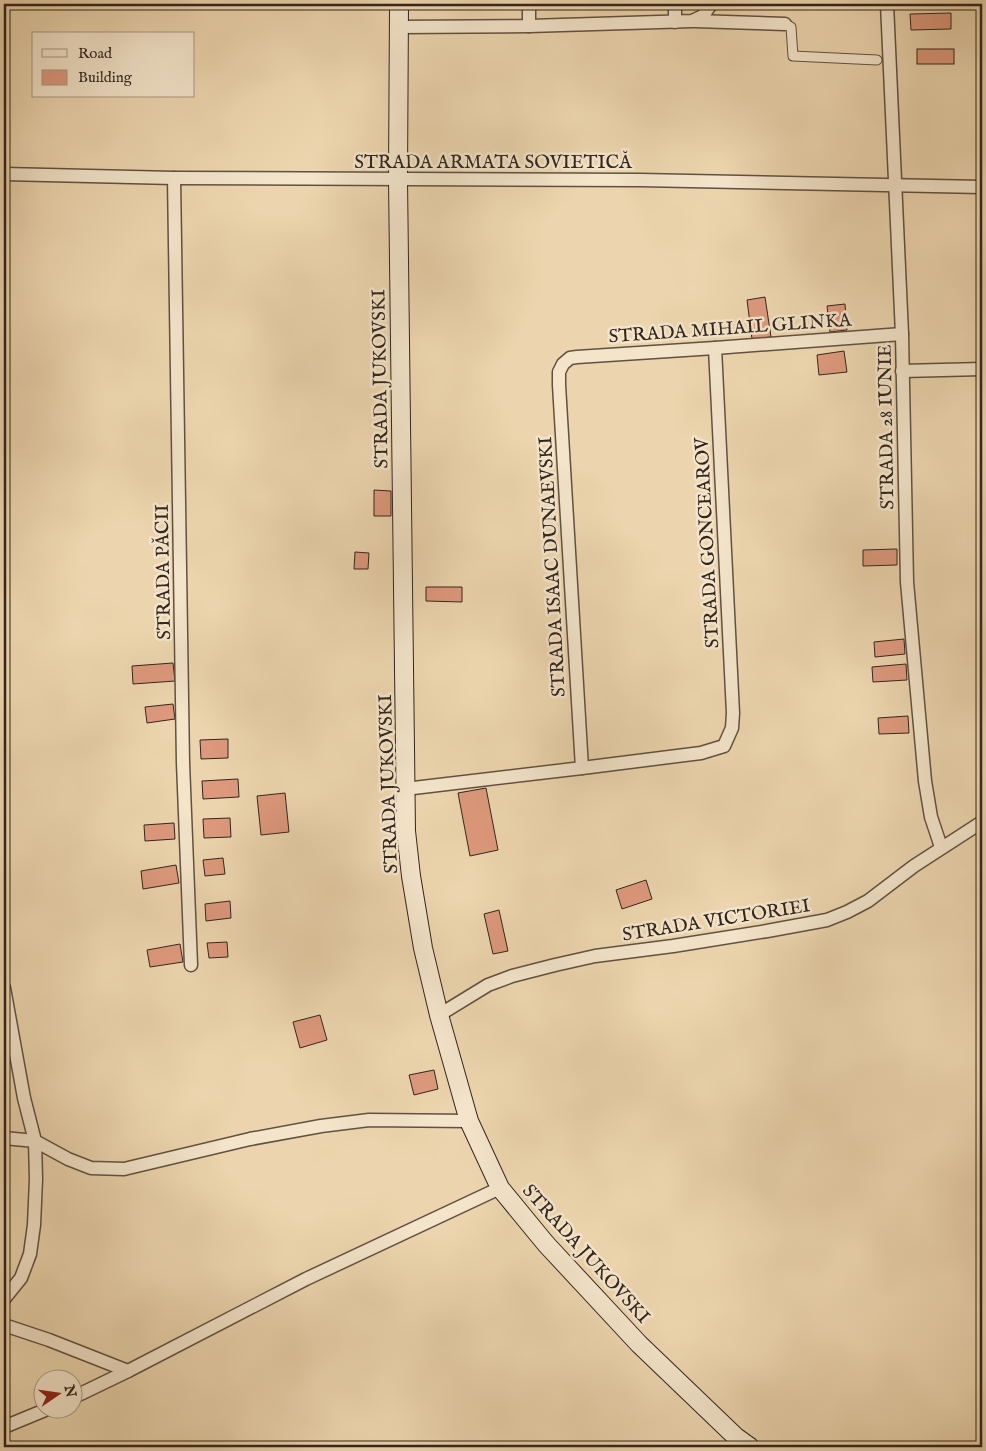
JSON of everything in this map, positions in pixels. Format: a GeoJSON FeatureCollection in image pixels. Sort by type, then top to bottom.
{"type":"FeatureCollection","features":[{"type":"Feature","properties":{"kind":"main road","name":"STRADA JUKOVSKI"},"geometry":{"type":"LineString","coordinates":[[399,4],[398,179],[406,831],[411,876],[423,948],[439,1014],[469,1121],[500,1188],[546,1244],[639,1344],[736,1437],[750,1447]]}},
{"type":"Feature","properties":{"kind":"street"},"geometry":{"type":"LineString","coordinates":[[529,4],[529,26]]}},
{"type":"Feature","properties":{"kind":"street"},"geometry":{"type":"LineString","coordinates":[[675,4],[675,22]]}},
{"type":"Feature","properties":{"kind":"street"},"geometry":{"type":"LineString","coordinates":[[692,21],[703,16],[711,4]]}},
{"type":"Feature","properties":{"kind":"street","name":"STRADA 28 IUNIE"},"geometry":{"type":"LineString","coordinates":[[887,4],[902,334],[907,582],[925,781],[931,817],[941,847]]}},
{"type":"Feature","properties":{"kind":"street"},"geometry":{"type":"LineString","coordinates":[[399,27],[529,26],[692,21],[785,24],[791,27],[793,56],[877,60]]}},
{"type":"Feature","properties":{"kind":"street","name":"STRADA ARMATA SOVIETICĂ"},"geometry":{"type":"LineString","coordinates":[[4,174],[174,178],[630,180],[982,187]]}},
{"type":"Feature","properties":{"kind":"street","name":"STRADA PĂCII"},"geometry":{"type":"LineString","coordinates":[[174,178],[183,763],[191,965]]}},
{"type":"Feature","properties":{"kind":"street","name":"STRADA MIHAIL GLINKA"},"geometry":{"type":"LineString","coordinates":[[563,364],[570,358],[577,357],[902,334]]}},
{"type":"Feature","properties":{"kind":"street","name":"STRADA GONCEAROV"},"geometry":{"type":"LineString","coordinates":[[582,768],[700,753],[724,746],[732,728],[733,713],[715,348]]}},
{"type":"Feature","properties":{"kind":"street","name":"STRADA ISAAC DUNAEVSKI"},"geometry":{"type":"LineString","coordinates":[[563,364],[559,372],[558,385],[582,768]]}},
{"type":"Feature","properties":{"kind":"street"},"geometry":{"type":"LineString","coordinates":[[902,371],[982,369]]}},
{"type":"Feature","properties":{"kind":"street"},"geometry":{"type":"LineString","coordinates":[[405,789],[582,768]]}},
{"type":"Feature","properties":{"kind":"street","name":"STRADA VICTORIEI"},"geometry":{"type":"LineString","coordinates":[[439,1014],[488,986],[512,976],[555,965],[595,956],[729,937],[827,920],[868,901],[941,847],[982,822]]}},
{"type":"Feature","properties":{"kind":"street"},"geometry":{"type":"LineString","coordinates":[[4,988],[24,1098],[35,1141],[36,1188],[30,1254],[21,1278],[4,1299]]}},
{"type":"Feature","properties":{"kind":"street"},"geometry":{"type":"LineString","coordinates":[[4,1138],[35,1141],[68,1159],[91,1168],[124,1169],[250,1139],[350,1122],[369,1120],[469,1121]]}},
{"type":"Feature","properties":{"kind":"street"},"geometry":{"type":"LineString","coordinates":[[82,1393],[306,1279],[500,1188]]}},
{"type":"Feature","properties":{"kind":"street"},"geometry":{"type":"LineString","coordinates":[[4,1325],[49,1340],[128,1371]]}},
{"type":"Feature","properties":{"kind":"street"},"geometry":{"type":"LineString","coordinates":[[4,1427],[32,1415]]}},
{"type":"Feature","properties":{"kind":"building"},"geometry":{"type":"Polygon","coordinates":[[[951,13],[951,29],[911,30],[910,14],[951,13]]]}},
{"type":"Feature","properties":{"kind":"building"},"geometry":{"type":"Polygon","coordinates":[[[917,49],[954,49],[954,64],[917,64],[917,49]]]}},
{"type":"Feature","properties":{"kind":"building"},"geometry":{"type":"Polygon","coordinates":[[[765,297],[771,337],[752,339],[747,300],[765,297]]]}},
{"type":"Feature","properties":{"kind":"building"},"geometry":{"type":"Polygon","coordinates":[[[845,304],[847,330],[830,332],[827,306],[845,304]]]}},
{"type":"Feature","properties":{"kind":"building"},"geometry":{"type":"Polygon","coordinates":[[[844,351],[847,372],[819,375],[817,355],[844,351]]]}},
{"type":"Feature","properties":{"kind":"building"},"geometry":{"type":"Polygon","coordinates":[[[374,490],[391,491],[391,516],[374,516],[374,490]]]}},
{"type":"Feature","properties":{"kind":"building"},"geometry":{"type":"Polygon","coordinates":[[[897,549],[897,565],[863,566],[863,550],[897,549]]]}},
{"type":"Feature","properties":{"kind":"building"},"geometry":{"type":"Polygon","coordinates":[[[355,552],[369,553],[368,569],[354,569],[355,552]]]}},
{"type":"Feature","properties":{"kind":"building"},"geometry":{"type":"Polygon","coordinates":[[[426,587],[462,587],[462,602],[426,601],[426,587]]]}},
{"type":"Feature","properties":{"kind":"building"},"geometry":{"type":"Polygon","coordinates":[[[904,639],[905,654],[875,657],[874,642],[904,639]]]}},
{"type":"Feature","properties":{"kind":"building"},"geometry":{"type":"Polygon","coordinates":[[[173,663],[175,681],[133,684],[132,666],[173,663]]]}},
{"type":"Feature","properties":{"kind":"building"},"geometry":{"type":"Polygon","coordinates":[[[906,664],[907,680],[873,682],[872,667],[906,664]]]}},
{"type":"Feature","properties":{"kind":"building"},"geometry":{"type":"Polygon","coordinates":[[[173,704],[175,719],[147,723],[145,707],[173,704]]]}},
{"type":"Feature","properties":{"kind":"building"},"geometry":{"type":"Polygon","coordinates":[[[908,716],[909,733],[879,734],[878,718],[908,716]]]}},
{"type":"Feature","properties":{"kind":"building"},"geometry":{"type":"Polygon","coordinates":[[[228,739],[228,758],[201,759],[200,740],[228,739]]]}},
{"type":"Feature","properties":{"kind":"building"},"geometry":{"type":"Polygon","coordinates":[[[238,779],[239,797],[203,799],[202,781],[238,779]]]}},
{"type":"Feature","properties":{"kind":"building"},"geometry":{"type":"Polygon","coordinates":[[[486,788],[498,850],[470,856],[458,793],[486,788]]]}},
{"type":"Feature","properties":{"kind":"building"},"geometry":{"type":"Polygon","coordinates":[[[285,793],[289,832],[261,835],[257,796],[285,793]]]}},
{"type":"Feature","properties":{"kind":"building"},"geometry":{"type":"Polygon","coordinates":[[[230,818],[231,837],[204,838],[203,819],[230,818]]]}},
{"type":"Feature","properties":{"kind":"building"},"geometry":{"type":"Polygon","coordinates":[[[174,823],[175,839],[145,841],[144,825],[174,823]]]}},
{"type":"Feature","properties":{"kind":"building"},"geometry":{"type":"Polygon","coordinates":[[[223,858],[225,874],[205,876],[203,860],[223,858]]]}},
{"type":"Feature","properties":{"kind":"building"},"geometry":{"type":"Polygon","coordinates":[[[176,865],[179,883],[143,889],[141,871],[176,865]]]}},
{"type":"Feature","properties":{"kind":"building"},"geometry":{"type":"Polygon","coordinates":[[[646,880],[652,899],[622,909],[616,890],[646,880]]]}},
{"type":"Feature","properties":{"kind":"building"},"geometry":{"type":"Polygon","coordinates":[[[230,901],[231,918],[206,921],[205,904],[230,901]]]}},
{"type":"Feature","properties":{"kind":"building"},"geometry":{"type":"Polygon","coordinates":[[[499,910],[508,951],[493,954],[484,914],[499,910]]]}},
{"type":"Feature","properties":{"kind":"building"},"geometry":{"type":"Polygon","coordinates":[[[227,942],[228,957],[209,958],[207,943],[227,942]]]}},
{"type":"Feature","properties":{"kind":"building"},"geometry":{"type":"Polygon","coordinates":[[[180,944],[183,962],[150,967],[147,950],[180,944]]]}},
{"type":"Feature","properties":{"kind":"building"},"geometry":{"type":"Polygon","coordinates":[[[320,1015],[327,1040],[300,1048],[293,1022],[320,1015]]]}},
{"type":"Feature","properties":{"kind":"building"},"geometry":{"type":"Polygon","coordinates":[[[434,1070],[438,1089],[414,1095],[409,1075],[434,1070]]]}}]}
